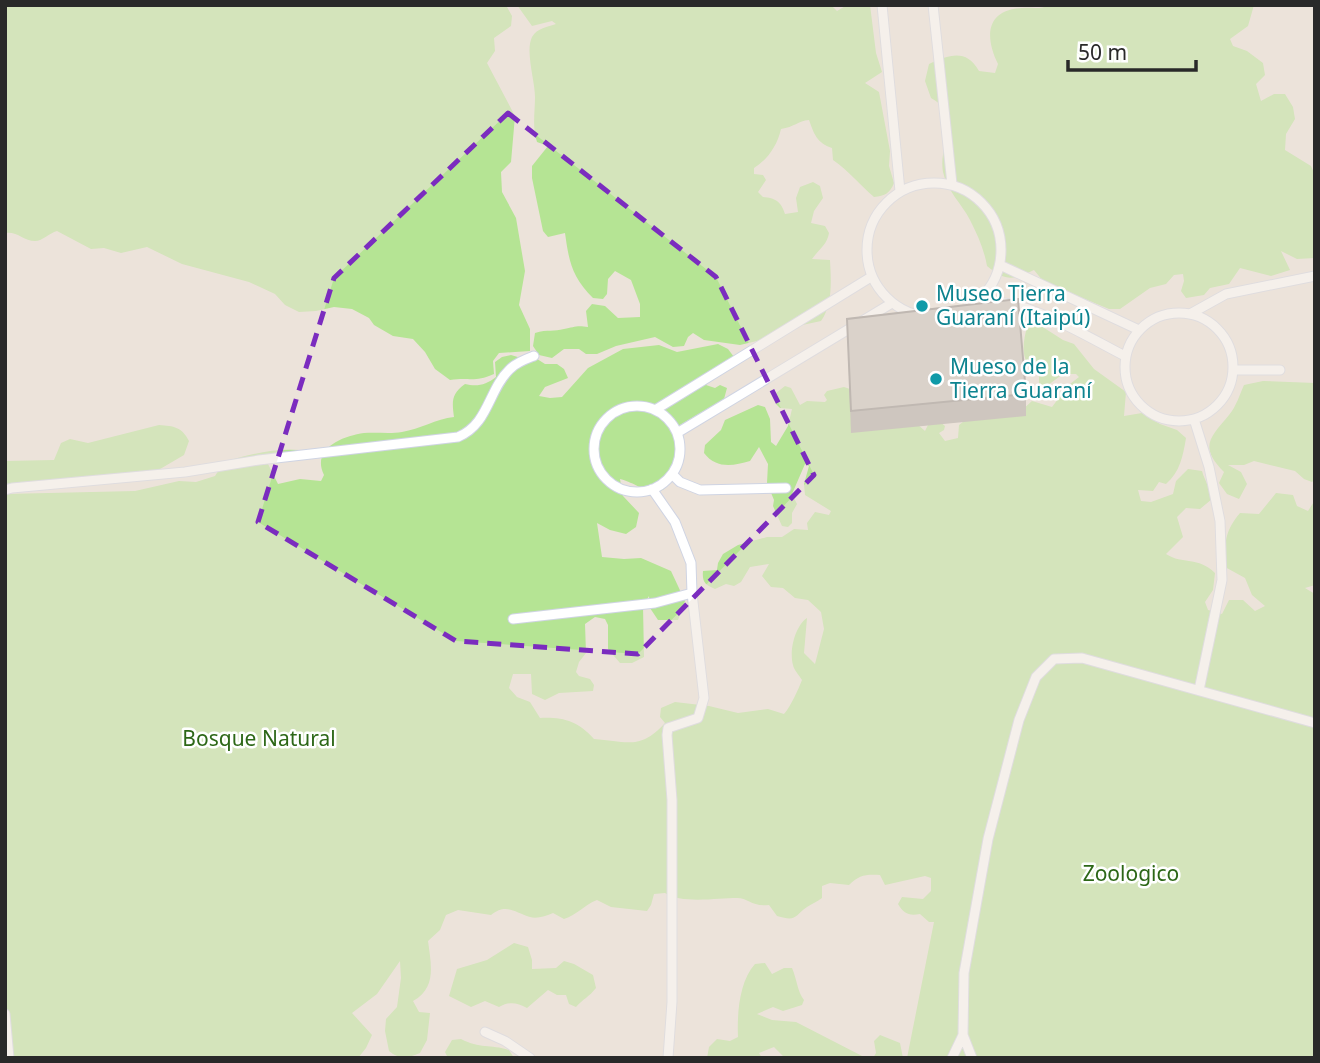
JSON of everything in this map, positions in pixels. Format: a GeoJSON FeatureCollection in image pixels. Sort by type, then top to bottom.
{"type":"FeatureCollection","features":[{"type":"Feature","properties":{"kind":"lane"},"geometry":{"type":"LineString","coordinates":[[882,5],[900,191]]}},
{"type":"Feature","properties":{"kind":"lane"},"geometry":{"type":"LineString","coordinates":[[933,5],[952,184]]}},
{"type":"Feature","properties":{"kind":"lane"},"geometry":{"type":"LineString","coordinates":[[972,306],[990,288],[1000,265],[1002,244],[992,215],[971,193],[952,184],[935,181],[916,184],[900,191],[884,203],[873,219],[867,238],[866,257],[871,277],[892,303],[910,314],[931,318],[953,315],[972,306],[1004,301],[1028,309],[1125,356]]}},
{"type":"Feature","properties":{"kind":"lane"},"geometry":{"type":"LineString","coordinates":[[1000,265],[1139,330]]}},
{"type":"Feature","properties":{"kind":"lane"},"geometry":{"type":"LineString","coordinates":[[1190,313],[1226,294],[1293,278],[1315,276]]}},
{"type":"Feature","properties":{"kind":"lane"},"geometry":{"type":"LineString","coordinates":[[655,410],[871,277]]}},
{"type":"Feature","properties":{"kind":"lane"},"geometry":{"type":"LineString","coordinates":[[677,433],[892,303]]}},
{"type":"Feature","properties":{"kind":"lane"},"geometry":{"type":"LineString","coordinates":[[1167,313],[1190,313],[1215,325],[1226,338],[1232,353],[1234,370],[1222,401],[1209,412],[1194,419],[1176,422],[1158,417],[1142,407],[1131,393],[1125,375],[1125,356],[1130,342],[1152,319],[1167,313]]}},
{"type":"Feature","properties":{"kind":"lane"},"geometry":{"type":"LineString","coordinates":[[5,490],[185,472],[259,460],[458,437],[470,432],[485,413],[505,374],[512,367],[534,356]]}},
{"type":"Feature","properties":{"kind":"lane"},"geometry":{"type":"LineString","coordinates":[[1234,370],[1280,370]]}},
{"type":"Feature","properties":{"kind":"lane"},"geometry":{"type":"LineString","coordinates":[[642,406],[655,410],[668,419],[677,433],[680,454],[672,474],[652,489],[638,492],[612,484],[602,474],[596,461],[594,447],[597,433],[615,412],[628,407],[642,406]]}},
{"type":"Feature","properties":{"kind":"lane"},"geometry":{"type":"LineString","coordinates":[[1194,419],[1209,467],[1220,521],[1222,580],[1199,690]]}},
{"type":"Feature","properties":{"kind":"lane"},"geometry":{"type":"LineString","coordinates":[[672,474],[680,482],[700,490],[786,488]]}},
{"type":"Feature","properties":{"kind":"lane"},"geometry":{"type":"LineString","coordinates":[[652,489],[675,522],[691,563],[704,698],[698,718],[674,724],[668,728],[667,735],[672,800],[671,1002],[668,1058]]}},
{"type":"Feature","properties":{"kind":"lane"},"geometry":{"type":"LineString","coordinates":[[513,620],[655,603],[692,593]]}},
{"type":"Feature","properties":{"kind":"lane"},"geometry":{"type":"LineString","coordinates":[[972,1058],[963,1035],[964,973],[988,839],[1019,720],[1036,677],[1055,659],[1082,658],[1315,723]]}},
{"type":"Feature","properties":{"kind":"lane"},"geometry":{"type":"LineString","coordinates":[[5,1014],[9,1058]]}},
{"type":"Feature","properties":{"kind":"lane"},"geometry":{"type":"LineString","coordinates":[[485,1032],[505,1041],[530,1058]]}},
{"type":"Feature","properties":{"kind":"lane"},"geometry":{"type":"LineString","coordinates":[[952,1058],[963,1035]]}},
{"type":"Feature","properties":{"kind":"highlighted area"},"geometry":{"type":"Polygon","coordinates":[[[508,113],[716,277],[814,475],[638,654],[456,641],[258,522],[334,278],[508,113]]]}},
{"type":"Feature","properties":{"kind":"green space"},"geometry":{"type":"Polygon","coordinates":[[[5,5],[507,7],[512,16],[511,26],[494,38],[495,51],[487,63],[515,116],[511,162],[501,172],[502,192],[516,218],[525,271],[519,305],[530,329],[530,351],[499,353],[493,361],[494,374],[487,377],[450,380],[435,369],[413,339],[393,336],[352,309],[334,307],[299,312],[285,305],[275,294],[249,282],[182,264],[147,247],[121,253],[104,248],[91,249],[57,231],[35,241],[5,233],[5,5]]]}},
{"type":"Feature","properties":{"kind":"green space"},"geometry":{"type":"Polygon","coordinates":[[[517,5],[831,5],[837,11],[847,5],[870,5],[876,53],[882,72],[865,83],[879,92],[890,151],[889,166],[894,183],[889,192],[874,197],[833,160],[832,148],[817,137],[809,120],[781,129],[771,152],[754,168],[754,174],[763,175],[766,180],[758,192],[763,197],[777,201],[785,214],[798,212],[796,198],[800,187],[813,182],[820,186],[823,198],[814,211],[811,223],[825,226],[829,233],[825,244],[812,259],[830,260],[831,276],[829,300],[821,321],[779,330],[761,340],[740,345],[704,340],[693,333],[684,346],[673,347],[655,337],[616,346],[597,354],[586,354],[579,349],[564,349],[552,358],[539,355],[533,346],[535,333],[576,326],[588,327],[586,311],[592,304],[605,306],[618,318],[640,317],[640,304],[631,280],[615,271],[608,279],[607,294],[603,299],[593,298],[580,283],[573,268],[565,233],[548,237],[543,231],[532,166],[548,146],[537,142],[535,136],[535,90],[530,43],[534,34],[556,24],[552,21],[532,26],[517,5]]]}},
{"type":"Feature","properties":{"kind":"green space"},"geometry":{"type":"Polygon","coordinates":[[[1049,5],[1254,5],[1248,26],[1230,39],[1233,46],[1247,51],[1263,63],[1265,75],[1256,84],[1261,101],[1274,94],[1285,94],[1293,107],[1295,119],[1286,134],[1285,150],[1311,166],[1315,175],[1315,258],[1297,259],[1281,251],[1290,270],[1271,276],[1240,268],[1229,284],[1210,288],[1204,295],[1186,298],[1181,291],[1183,274],[1174,275],[1166,284],[1150,288],[1120,309],[1109,309],[1080,297],[1070,301],[1057,298],[1034,270],[1010,278],[987,266],[976,232],[943,172],[948,122],[946,113],[931,98],[925,81],[929,64],[957,55],[969,59],[979,71],[995,73],[998,64],[990,35],[995,20],[1010,10],[1049,5]]]}},
{"type":"Feature","properties":{"kind":"green space","name":"Bosque Natural"},"geometry":{"type":"Polygon","coordinates":[[[1031,324],[1038,324],[1074,344],[1094,369],[1126,392],[1124,416],[1142,413],[1177,430],[1186,438],[1180,463],[1171,479],[1166,484],[1159,482],[1153,491],[1138,490],[1141,501],[1151,502],[1173,494],[1176,481],[1188,469],[1202,471],[1212,499],[1200,509],[1186,508],[1177,517],[1183,537],[1166,554],[1203,564],[1215,573],[1213,590],[1205,602],[1208,610],[1222,614],[1229,600],[1243,600],[1255,611],[1265,606],[1252,595],[1245,578],[1225,567],[1226,538],[1240,513],[1259,514],[1276,493],[1293,495],[1297,506],[1308,511],[1315,500],[1315,585],[1305,588],[1315,594],[1315,1058],[907,1058],[934,922],[929,922],[920,914],[907,914],[898,904],[902,897],[923,899],[931,891],[931,878],[925,876],[885,885],[880,875],[867,875],[849,885],[830,883],[822,886],[822,898],[792,918],[777,916],[769,905],[758,905],[741,898],[689,899],[665,893],[654,894],[647,911],[611,907],[597,900],[564,919],[553,913],[536,918],[506,909],[491,915],[458,910],[446,915],[440,930],[428,941],[431,975],[426,989],[413,1001],[419,1012],[430,1013],[427,1040],[420,1053],[408,1057],[400,1057],[389,1051],[385,1031],[386,1019],[397,1007],[401,978],[400,961],[377,994],[352,1013],[372,1035],[358,1058],[5,1058],[5,494],[135,491],[179,481],[196,482],[215,476],[224,462],[277,450],[309,451],[310,458],[267,462],[278,484],[300,479],[321,481],[324,475],[322,458],[331,445],[355,435],[402,432],[454,417],[453,403],[457,391],[465,384],[481,385],[496,377],[495,362],[502,357],[534,357],[545,364],[557,364],[564,369],[568,378],[545,387],[539,396],[550,398],[562,397],[588,368],[623,349],[659,345],[677,352],[718,344],[728,349],[734,357],[706,385],[727,388],[724,399],[675,428],[677,461],[668,483],[663,490],[650,490],[620,479],[623,496],[639,513],[636,527],[626,534],[597,523],[602,557],[641,558],[671,571],[685,601],[678,620],[658,620],[650,608],[649,596],[643,606],[644,657],[632,663],[620,663],[608,649],[608,625],[605,619],[595,617],[585,624],[586,653],[576,672],[579,676],[590,679],[594,685],[593,691],[559,693],[545,700],[532,694],[531,674],[513,674],[509,688],[517,697],[530,702],[540,718],[570,721],[594,739],[640,741],[648,738],[665,723],[660,717],[661,708],[675,702],[738,713],[768,709],[784,714],[802,680],[794,667],[792,653],[796,633],[807,618],[804,653],[815,664],[824,629],[821,612],[808,600],[795,598],[783,588],[771,587],[762,576],[769,564],[750,567],[741,582],[734,586],[726,584],[715,589],[704,580],[703,571],[717,570],[723,554],[738,545],[767,537],[782,537],[794,529],[808,530],[807,523],[815,512],[829,515],[831,511],[805,495],[804,484],[809,466],[805,464],[792,494],[797,504],[792,513],[792,523],[788,527],[782,526],[767,483],[768,464],[759,447],[750,461],[731,465],[714,462],[704,453],[705,445],[721,430],[725,420],[758,405],[765,407],[770,419],[771,442],[776,446],[788,426],[792,409],[780,408],[776,404],[776,393],[785,386],[791,388],[800,405],[807,401],[825,402],[827,400],[824,395],[827,391],[844,387],[916,423],[925,431],[929,423],[939,421],[945,426],[939,433],[945,441],[958,438],[959,425],[976,412],[1021,411],[1032,401],[1052,407],[1079,377],[1076,374],[1063,374],[1044,388],[1039,384],[1039,374],[1028,365],[1024,354],[1025,334],[1031,324]]]}},
{"type":"Feature","properties":{"kind":"green space"},"geometry":{"type":"Polygon","coordinates":[[[1263,381],[1315,383],[1315,479],[1312,482],[1295,471],[1254,461],[1244,465],[1228,465],[1241,472],[1247,484],[1239,499],[1227,494],[1219,483],[1224,472],[1211,455],[1210,442],[1234,408],[1244,385],[1263,381]]]}},
{"type":"Feature","properties":{"kind":"green space"},"geometry":{"type":"Polygon","coordinates":[[[159,425],[177,428],[189,441],[184,455],[155,472],[5,484],[5,461],[54,460],[61,443],[70,439],[88,443],[159,425]]]}},
{"type":"Feature","properties":{"kind":"green space"},"geometry":{"type":"Polygon","coordinates":[[[514,943],[528,947],[532,969],[556,968],[564,961],[593,975],[596,988],[576,1007],[569,1004],[566,995],[557,995],[548,990],[527,1008],[513,1003],[499,1007],[485,1001],[471,1007],[449,996],[457,969],[487,960],[514,943]]]}},
{"type":"Feature","properties":{"kind":"green space"},"geometry":{"type":"Polygon","coordinates":[[[765,963],[772,974],[784,968],[792,968],[804,1000],[802,1005],[783,1011],[773,1007],[757,1014],[772,1020],[796,1022],[866,1058],[785,1058],[774,1047],[759,1053],[762,1058],[707,1058],[709,1047],[717,1039],[730,1041],[738,1037],[739,1009],[745,980],[755,964],[765,963]]]}},
{"type":"Feature","properties":{"kind":"green space"},"geometry":{"type":"Polygon","coordinates":[[[880,1035],[900,1043],[903,1058],[873,1058],[876,1053],[874,1041],[880,1035]]]}},
{"type":"Feature","properties":{"kind":"green space"},"geometry":{"type":"Polygon","coordinates":[[[461,1039],[509,1050],[514,1058],[448,1058],[445,1052],[452,1040],[461,1039]]]}},
{"type":"Feature","properties":{"kind":"building","name":"Mueso de la Tierra Guaraní"},"geometry":{"type":"Polygon","coordinates":[[[1018,299],[1026,394],[851,411],[847,319],[1018,299]]]}},
{"type":"Feature","properties":{"kind":"place","name":"Museo Tierra Guaraní (Itaipú)"},"geometry":{"type":"Point","coordinates":[922,306]}},
{"type":"Feature","properties":{"kind":"place","name":"Mueso de la Tierra Guaraní"},"geometry":{"type":"Point","coordinates":[936,379]}},
{"type":"Feature","properties":{"kind":"park label","name":"Zoologico"},"geometry":{"type":"Point","coordinates":[1131,874]}}]}
